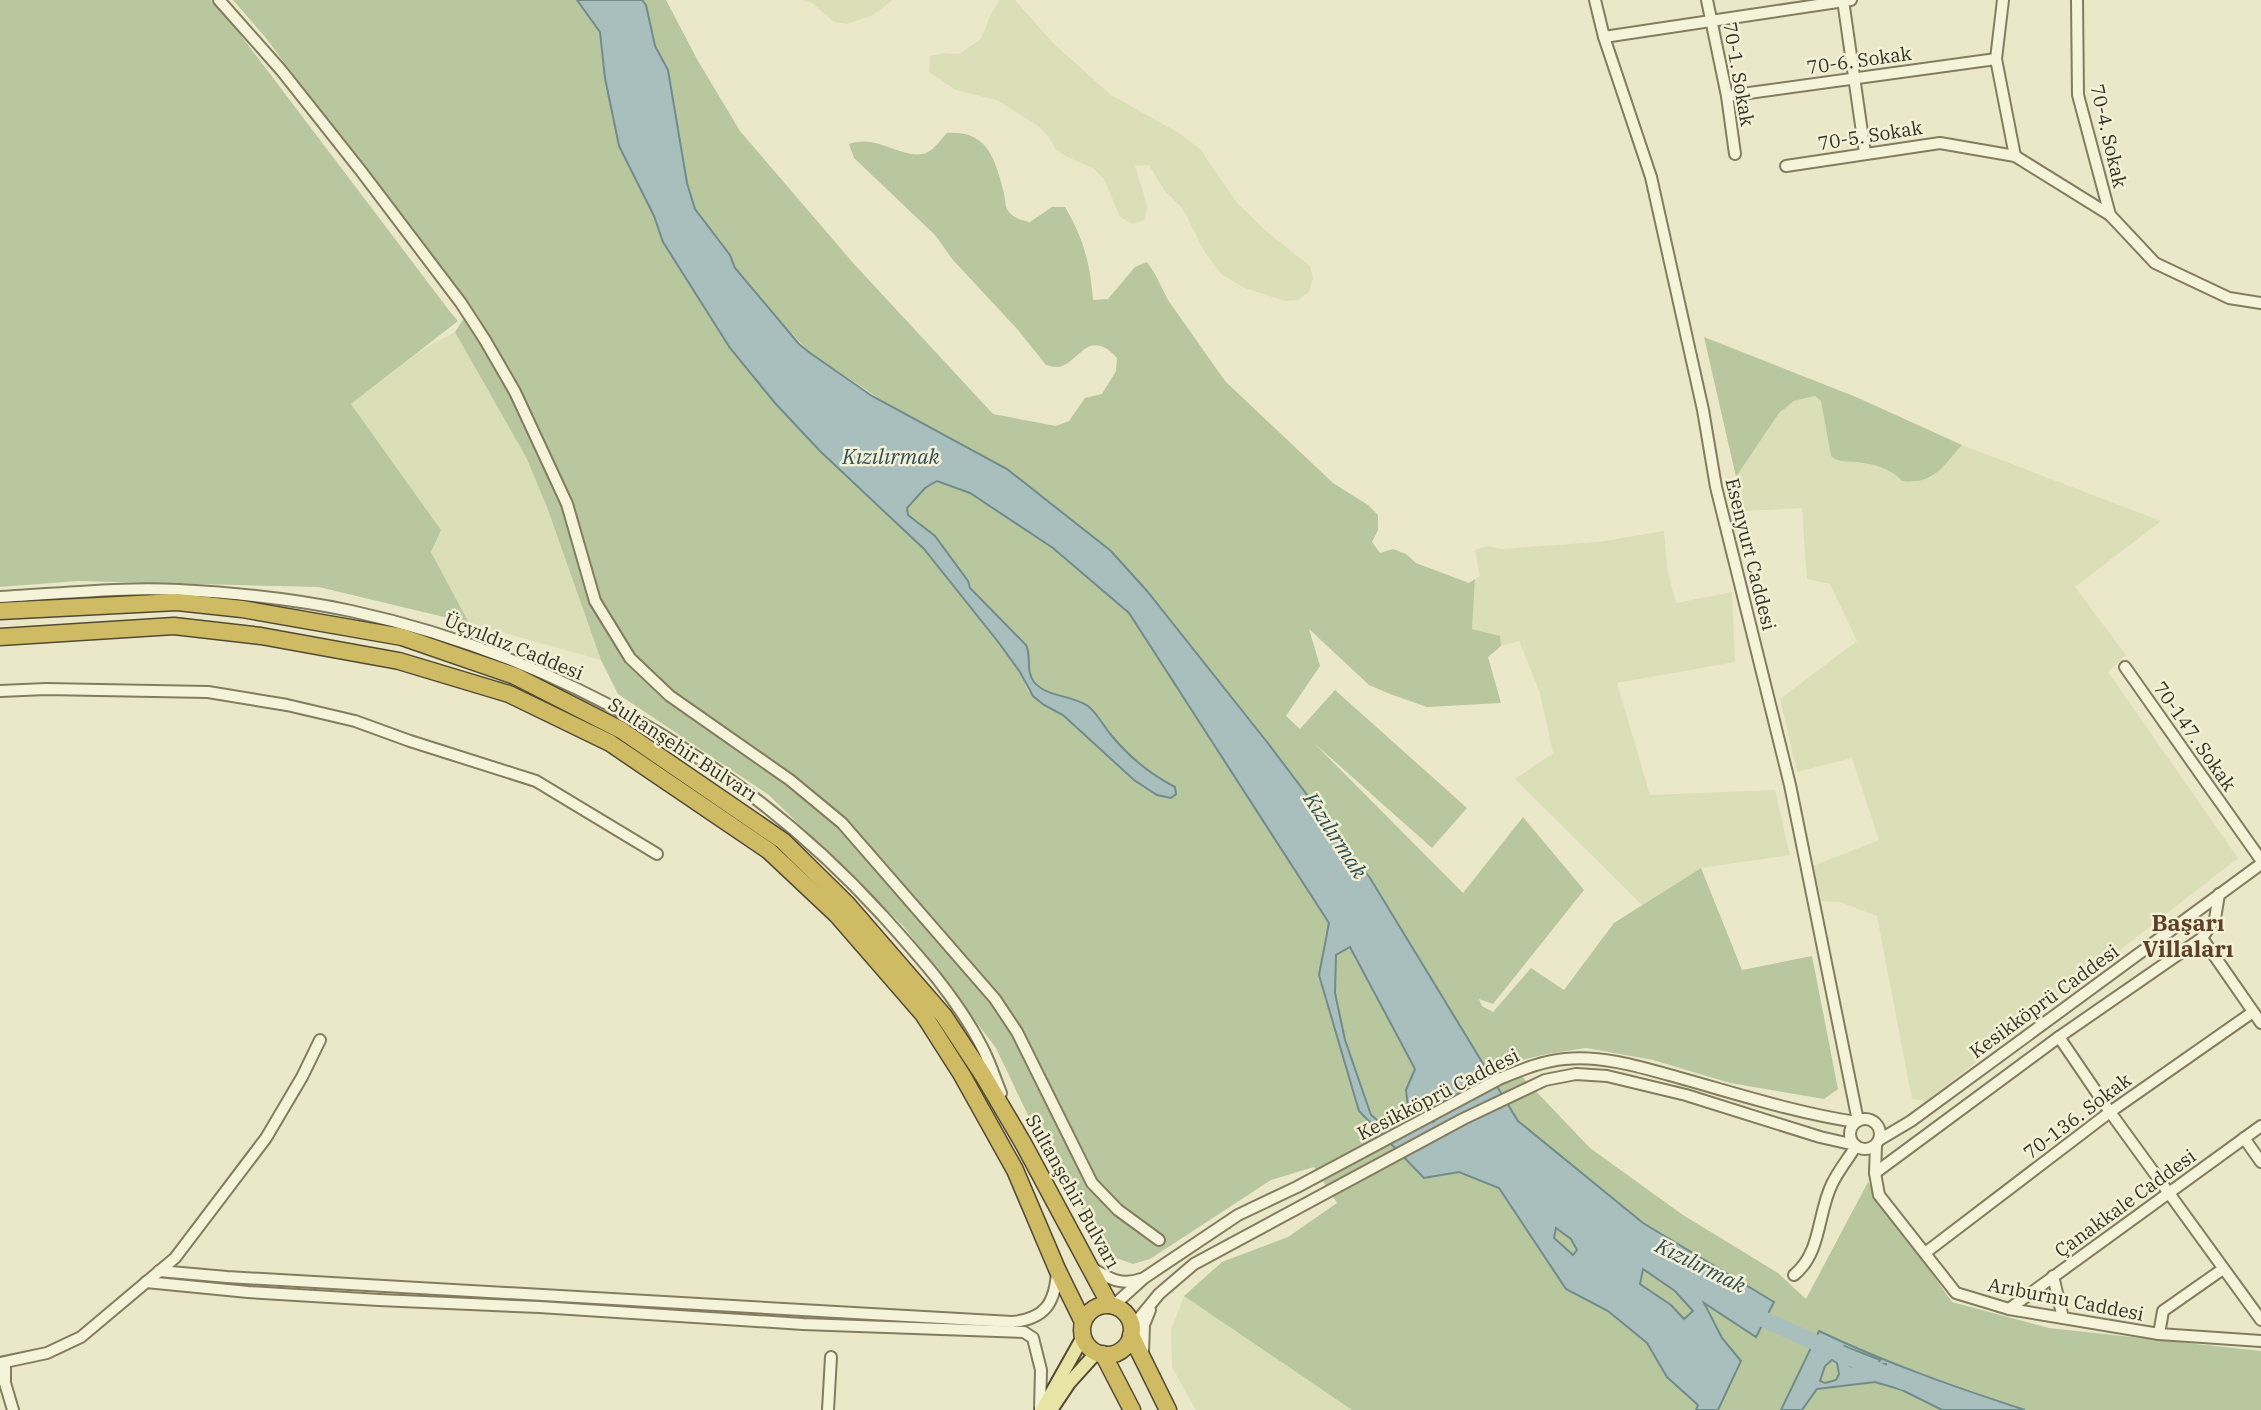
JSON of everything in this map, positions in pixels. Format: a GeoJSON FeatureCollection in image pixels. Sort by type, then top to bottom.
{"type":"FeatureCollection","features":[{"type":"Feature","properties":{"kind":"highway","name":"Sultanşehir Bulvarı"},"geometry":{"type":"LineString","coordinates":[[0,611],[177,602],[242,609],[402,637],[515,676],[609,724],[783,841],[847,904],[944,1016],[1023,1143],[1112,1305],[1126,1314],[1168,1410]]}},
{"type":"Feature","properties":{"kind":"highway","name":"Sultanşehir Bulvarı"},"geometry":{"type":"LineString","coordinates":[[0,637],[174,626],[261,636],[398,661],[509,694],[610,743],[769,851],[837,915],[923,1014],[962,1075],[1015,1170],[1083,1329],[1087,1345],[1100,1353],[1132,1410]]}},
{"type":"Feature","properties":{"kind":"highway"},"geometry":{"type":"LineString","coordinates":[[1083,1329],[1093,1309],[1112,1305]]}},
{"type":"Feature","properties":{"kind":"highway"},"geometry":{"type":"LineString","coordinates":[[1100,1353],[1120,1351],[1127,1345],[1132,1331]]}},
{"type":"Feature","properties":{"kind":"main road"},"geometry":{"type":"LineString","coordinates":[[1041,1410],[1083,1329]]}},
{"type":"Feature","properties":{"kind":"main road"},"geometry":{"type":"LineString","coordinates":[[1051,1410],[1069,1383],[1100,1353]]}},
{"type":"Feature","properties":{"kind":"street"},"geometry":{"type":"LineString","coordinates":[[219,0],[281,70],[361,171],[461,303],[485,340],[515,392],[567,504],[595,601],[630,658],[670,696],[790,780],[850,832],[995,999],[1017,1032],[1092,1183],[1118,1210],[1159,1240]]}},
{"type":"Feature","properties":{"kind":"street","name":"Esenyurt Caddesi"},"geometry":{"type":"LineString","coordinates":[[1595,0],[1604,37],[1651,177],[1703,410],[1716,487],[1790,785],[1857,1121]]}},
{"type":"Feature","properties":{"kind":"street","name":"70-1. Sokak"},"geometry":{"type":"LineString","coordinates":[[1707,0],[1727,96],[1735,154]]}},
{"type":"Feature","properties":{"kind":"street"},"geometry":{"type":"LineString","coordinates":[[1843,0],[1865,152]]}},
{"type":"Feature","properties":{"kind":"street"},"geometry":{"type":"LineString","coordinates":[[1604,37],[1851,0]]}},
{"type":"Feature","properties":{"kind":"street"},"geometry":{"type":"LineString","coordinates":[[2003,0],[1996,60],[2015,156]]}},
{"type":"Feature","properties":{"kind":"street","name":"70-4. Sokak"},"geometry":{"type":"LineString","coordinates":[[2077,0],[2078,95],[2110,215],[2155,263],[2229,298],[2261,303]]}},
{"type":"Feature","properties":{"kind":"street","name":"70-6. Sokak"},"geometry":{"type":"LineString","coordinates":[[1727,96],[1996,60]]}},
{"type":"Feature","properties":{"kind":"street","name":"70-5. Sokak"},"geometry":{"type":"LineString","coordinates":[[1786,166],[1865,152],[1940,143],[2015,156],[2110,215]]}},
{"type":"Feature","properties":{"kind":"street","name":"Üçyıldız Caddesi"},"geometry":{"type":"LineString","coordinates":[[0,597],[177,590],[267,597],[349,611],[424,629],[494,653],[553,677],[618,709],[716,770],[788,824],[849,879],[905,941],[952,999],[982,1048],[1023,1143]]}},
{"type":"Feature","properties":{"kind":"street","name":"70-147. Sokak"},"geometry":{"type":"LineString","coordinates":[[2125,667],[2261,862]]}},
{"type":"Feature","properties":{"kind":"street"},"geometry":{"type":"LineString","coordinates":[[0,691],[46,689],[208,692],[287,705],[355,721],[536,781],[657,854]]}},
{"type":"Feature","properties":{"kind":"street","name":"Kesikköprü Caddesi"},"geometry":{"type":"LineString","coordinates":[[1877,1142],[1897,1131],[2261,862]]}},
{"type":"Feature","properties":{"kind":"street"},"geometry":{"type":"LineString","coordinates":[[2219,894],[2215,919],[2202,938],[2261,1023]]}},
{"type":"Feature","properties":{"kind":"street","name":"Kesikköprü Caddesi"},"geometry":{"type":"LineString","coordinates":[[1875,1173],[2060,1036],[2202,938]]}},
{"type":"Feature","properties":{"kind":"street","name":"70-136. Sokak"},"geometry":{"type":"LineString","coordinates":[[1925,1253],[2110,1112],[2253,1012]]}},
{"type":"Feature","properties":{"kind":"street"},"geometry":{"type":"LineString","coordinates":[[2054,1015],[2060,1036],[2110,1112],[2261,1320]]}},
{"type":"Feature","properties":{"kind":"street"},"geometry":{"type":"LineString","coordinates":[[2042,1024],[2060,1036]]}},
{"type":"Feature","properties":{"kind":"street"},"geometry":{"type":"LineString","coordinates":[[13,1410],[2,1363],[47,1353],[81,1337],[175,1258],[266,1138],[320,1040]]}},
{"type":"Feature","properties":{"kind":"street","name":"Kesikköprü Caddesi"},"geometry":{"type":"LineString","coordinates":[[1112,1305],[1144,1278],[1238,1215],[1297,1187],[1499,1079],[1533,1065],[1566,1058],[1605,1060],[1816,1116],[1857,1121]]}},
{"type":"Feature","properties":{"kind":"street","name":"Kesikköprü Caddesi"},"geometry":{"type":"LineString","coordinates":[[1132,1331],[1157,1296],[1194,1264],[1463,1119],[1545,1080],[1576,1074],[1607,1076],[1686,1095],[1856,1146]]}},
{"type":"Feature","properties":{"kind":"street"},"geometry":{"type":"LineString","coordinates":[[1864,1119],[1874,1122],[1880,1131],[1877,1142],[1864,1149],[1856,1146],[1850,1135],[1857,1121],[1864,1119]]}},
{"type":"Feature","properties":{"kind":"street","name":"Çanakkale Caddesi"},"geometry":{"type":"LineString","coordinates":[[2009,1309],[2261,1125]]}},
{"type":"Feature","properties":{"kind":"street"},"geometry":{"type":"LineString","coordinates":[[2244,1138],[2261,1162]]}},
{"type":"Feature","properties":{"kind":"street","name":"Arıburnu Caddesi"},"geometry":{"type":"LineString","coordinates":[[1877,1142],[1875,1173],[1879,1195],[1956,1293],[2009,1309],[2159,1334],[2261,1341]]}},
{"type":"Feature","properties":{"kind":"street"},"geometry":{"type":"LineString","coordinates":[[1794,1275],[1805,1263],[1817,1241],[1819,1223],[1832,1183],[1856,1146]]}},
{"type":"Feature","properties":{"kind":"street"},"geometry":{"type":"LineString","coordinates":[[1092,1268],[1123,1283],[1144,1278]]}},
{"type":"Feature","properties":{"kind":"street"},"geometry":{"type":"LineString","coordinates":[[146,1282],[248,1292],[539,1307],[672,1317],[817,1324],[992,1325],[1025,1321],[1045,1311],[1056,1287],[1057,1269]]}},
{"type":"Feature","properties":{"kind":"street"},"geometry":{"type":"LineString","coordinates":[[2159,1334],[2163,1311],[2223,1269]]}},
{"type":"Feature","properties":{"kind":"street"},"geometry":{"type":"LineString","coordinates":[[159,1271],[992,1325],[1024,1332],[1033,1338],[1041,1370],[1041,1410]]}},
{"type":"Feature","properties":{"kind":"street"},"geometry":{"type":"LineString","coordinates":[[2053,1276],[2063,1318]]}},
{"type":"Feature","properties":{"kind":"street"},"geometry":{"type":"LineString","coordinates":[[1144,1358],[1144,1325],[1157,1296]]}},
{"type":"Feature","properties":{"kind":"street"},"geometry":{"type":"LineString","coordinates":[[828,1410],[831,1357]]}},
{"type":"Feature","properties":{"kind":"green space"},"geometry":{"type":"Polygon","coordinates":[[[0,0],[211,0],[236,29],[458,321],[351,404],[441,530],[431,552],[469,623],[319,587],[78,581],[0,587],[0,0]]]}},
{"type":"Feature","properties":{"kind":"green space"},"geometry":{"type":"Polygon","coordinates":[[[233,0],[577,0],[600,32],[605,78],[619,146],[654,216],[663,242],[730,348],[775,403],[820,451],[924,549],[999,643],[1020,672],[1028,691],[1044,705],[1063,715],[1134,780],[1175,787],[1133,758],[1088,706],[1045,691],[1034,682],[1026,645],[970,587],[919,522],[908,515],[907,509],[925,488],[937,481],[970,493],[1054,548],[1129,613],[1329,923],[1319,975],[1359,1111],[1424,1178],[1459,1172],[1499,1188],[1566,1289],[1608,1311],[1647,1343],[1667,1377],[1698,1405],[1696,1410],[1352,1410],[1184,1296],[1222,1262],[1288,1237],[1337,1203],[1314,1167],[1271,1180],[1150,1259],[1133,1264],[1113,1257],[1046,1153],[996,1048],[904,927],[769,795],[618,694],[601,660],[527,459],[455,332],[470,309],[265,37],[233,0]]]}},
{"type":"Feature","properties":{"kind":"green space"},"geometry":{"type":"Polygon","coordinates":[[[642,0],[666,0],[698,61],[740,131],[854,264],[993,414],[1056,426],[1069,421],[1085,398],[1102,394],[1116,371],[1117,358],[1098,345],[1084,349],[1058,367],[1046,365],[1018,330],[953,260],[935,235],[854,158],[849,144],[870,142],[918,154],[932,149],[947,133],[961,133],[981,142],[993,158],[1006,207],[1011,215],[1030,222],[1052,207],[1065,207],[1085,252],[1093,300],[1108,299],[1135,267],[1147,262],[1168,300],[1225,381],[1333,483],[1368,505],[1378,515],[1378,530],[1372,542],[1380,553],[1393,549],[1406,554],[1416,563],[1469,583],[1475,579],[1472,629],[1500,636],[1501,646],[1488,657],[1501,703],[1427,707],[1390,694],[1369,685],[1309,629],[1320,666],[1286,716],[1300,729],[1335,690],[1467,808],[1432,848],[1314,743],[1463,893],[1523,817],[1584,890],[1493,1004],[1479,999],[1482,1006],[1493,1012],[1531,968],[1564,990],[1614,923],[1701,868],[1742,970],[1812,956],[1838,1089],[1824,1099],[1730,1083],[1653,1060],[1586,1048],[1509,1063],[1590,1148],[1683,1215],[1778,1273],[1806,1299],[1868,1182],[1952,1302],[2049,1328],[2261,1351],[2261,1410],[2025,1410],[1881,1359],[1886,1364],[1885,1375],[1850,1366],[1837,1355],[1844,1346],[1868,1355],[1819,1332],[1781,1410],[1718,1410],[1741,1361],[1722,1338],[1703,1302],[1774,1302],[1643,1223],[1518,1121],[1370,878],[1267,742],[1147,591],[1111,551],[810,353],[752,291],[735,268],[722,243],[695,209],[687,183],[668,70],[655,46],[646,5],[642,0]]]}},
{"type":"Feature","properties":{"kind":"green space"},"geometry":{"type":"Polygon","coordinates":[[[802,0],[893,0],[873,15],[848,24],[834,22],[812,3],[802,0]]]}},
{"type":"Feature","properties":{"kind":"green space"},"geometry":{"type":"Polygon","coordinates":[[[1000,0],[1015,0],[1054,44],[1111,95],[1179,133],[1200,149],[1237,203],[1267,232],[1310,266],[1313,278],[1309,292],[1298,300],[1285,301],[1245,288],[1221,274],[1204,251],[1183,209],[1164,190],[1149,165],[1135,165],[1147,206],[1144,220],[1132,224],[1120,217],[1104,179],[1093,168],[1055,149],[1038,126],[997,100],[956,90],[929,72],[930,56],[959,54],[981,39],[1000,0]]]}},
{"type":"Feature","properties":{"kind":"green space"},"geometry":{"type":"Polygon","coordinates":[[[455,332],[527,459],[601,660],[469,623],[431,552],[440,529],[351,404],[423,349],[455,332]]]}},
{"type":"Feature","properties":{"kind":"green space"},"geometry":{"type":"Polygon","coordinates":[[[1704,337],[1856,397],[1962,445],[1943,467],[1922,480],[1902,481],[1888,470],[1876,466],[1837,460],[1831,456],[1821,401],[1815,396],[1794,401],[1779,413],[1736,477],[1704,337]]]}},
{"type":"Feature","properties":{"kind":"green space"},"geometry":{"type":"Polygon","coordinates":[[[1816,396],[1821,401],[1837,460],[1862,462],[1893,471],[1903,481],[1931,478],[1962,445],[2161,521],[2075,587],[2126,655],[2108,672],[2238,858],[1926,1101],[1912,1099],[1877,916],[1840,902],[1822,901],[1813,866],[1879,840],[1852,758],[1797,772],[1780,699],[1857,641],[1830,584],[1807,579],[1802,508],[1745,511],[1736,477],[1779,413],[1794,401],[1816,396]]]}},
{"type":"Feature","properties":{"kind":"green space"},"geometry":{"type":"Polygon","coordinates":[[[1664,531],[1667,569],[1676,603],[1732,592],[1735,662],[1617,683],[1650,795],[1775,790],[1790,855],[1701,868],[1642,905],[1515,779],[1553,753],[1540,693],[1519,641],[1501,646],[1499,636],[1472,629],[1475,579],[1480,576],[1475,550],[1488,546],[1501,549],[1599,542],[1664,531]]]}},
{"type":"Feature","properties":{"kind":"green space"},"geometry":{"type":"Polygon","coordinates":[[[1349,946],[1415,1070],[1406,1090],[1410,1115],[1386,1127],[1371,1115],[1345,1040],[1335,993],[1336,955],[1349,946]]]}},
{"type":"Feature","properties":{"kind":"green space"},"geometry":{"type":"Polygon","coordinates":[[[1556,1228],[1571,1239],[1577,1249],[1572,1256],[1554,1237],[1556,1228]]]}},
{"type":"Feature","properties":{"kind":"green space"},"geometry":{"type":"Polygon","coordinates":[[[1643,1268],[1675,1291],[1693,1311],[1684,1319],[1671,1305],[1640,1284],[1643,1268]]]}},
{"type":"Feature","properties":{"kind":"green space"},"geometry":{"type":"Polygon","coordinates":[[[1184,1296],[1352,1410],[1196,1410],[1172,1367],[1171,1330],[1184,1296]]]}},
{"type":"Feature","properties":{"kind":"green space"},"geometry":{"type":"Polygon","coordinates":[[[1832,1360],[1837,1363],[1840,1374],[1836,1379],[1825,1383],[1819,1381],[1825,1366],[1832,1360]]]}},
{"type":"Feature","properties":{"kind":"green space"},"geometry":{"type":"Polygon","coordinates":[[[1875,1382],[1902,1390],[1942,1410],[1802,1410],[1817,1389],[1875,1382]]]}},
{"type":"Feature","properties":{"kind":"water","name":"Kızılırmak"},"geometry":{"type":"Polygon","coordinates":[[[577,0],[642,0],[646,5],[655,46],[668,70],[687,183],[695,209],[730,255],[735,268],[799,344],[872,396],[1007,469],[1111,551],[1147,591],[1267,742],[1370,878],[1518,1121],[1643,1223],[1774,1302],[1756,1337],[1704,1303],[1722,1338],[1741,1361],[1718,1410],[1696,1410],[1698,1405],[1667,1377],[1647,1343],[1608,1311],[1566,1289],[1499,1188],[1459,1172],[1424,1178],[1359,1111],[1319,975],[1329,923],[1129,613],[1053,548],[970,493],[937,481],[925,488],[907,508],[908,515],[935,536],[968,581],[970,588],[1026,645],[1034,682],[1045,691],[1088,706],[1133,758],[1175,787],[1176,794],[1171,798],[1157,795],[1134,780],[1063,715],[1033,696],[999,643],[924,549],[820,451],[775,403],[730,348],[663,242],[654,216],[619,146],[605,78],[600,32],[577,0]],[[1350,947],[1336,955],[1335,993],[1345,1040],[1371,1115],[1386,1127],[1409,1115],[1406,1090],[1415,1069],[1350,947]],[[1428,1095],[1422,1097],[1421,1105],[1433,1122],[1442,1114],[1428,1095]],[[1556,1228],[1554,1238],[1573,1255],[1577,1250],[1571,1239],[1556,1228]],[[1643,1269],[1640,1284],[1671,1305],[1684,1319],[1693,1311],[1675,1291],[1643,1269]]]}},
{"type":"Feature","properties":{"kind":"water"},"geometry":{"type":"Polygon","coordinates":[[[1819,1331],[1921,1374],[2025,1410],[1942,1410],[1902,1390],[1875,1382],[1817,1389],[1802,1410],[1781,1410],[1819,1331]],[[1844,1346],[1837,1355],[1850,1366],[1885,1375],[1886,1364],[1878,1364],[1880,1360],[1844,1346]],[[1832,1360],[1825,1366],[1820,1381],[1825,1383],[1836,1380],[1839,1374],[1837,1363],[1832,1360]]]}},
{"type":"Feature","properties":{"kind":"waterway","name":"Kızılırmak"},"geometry":{"type":"LineString","coordinates":[[1745,1311],[1904,1382]]}},
{"type":"Feature","properties":{"kind":"district","name":"Başarı Villaları"},"geometry":{"type":"Point","coordinates":[2188,935]}}]}
